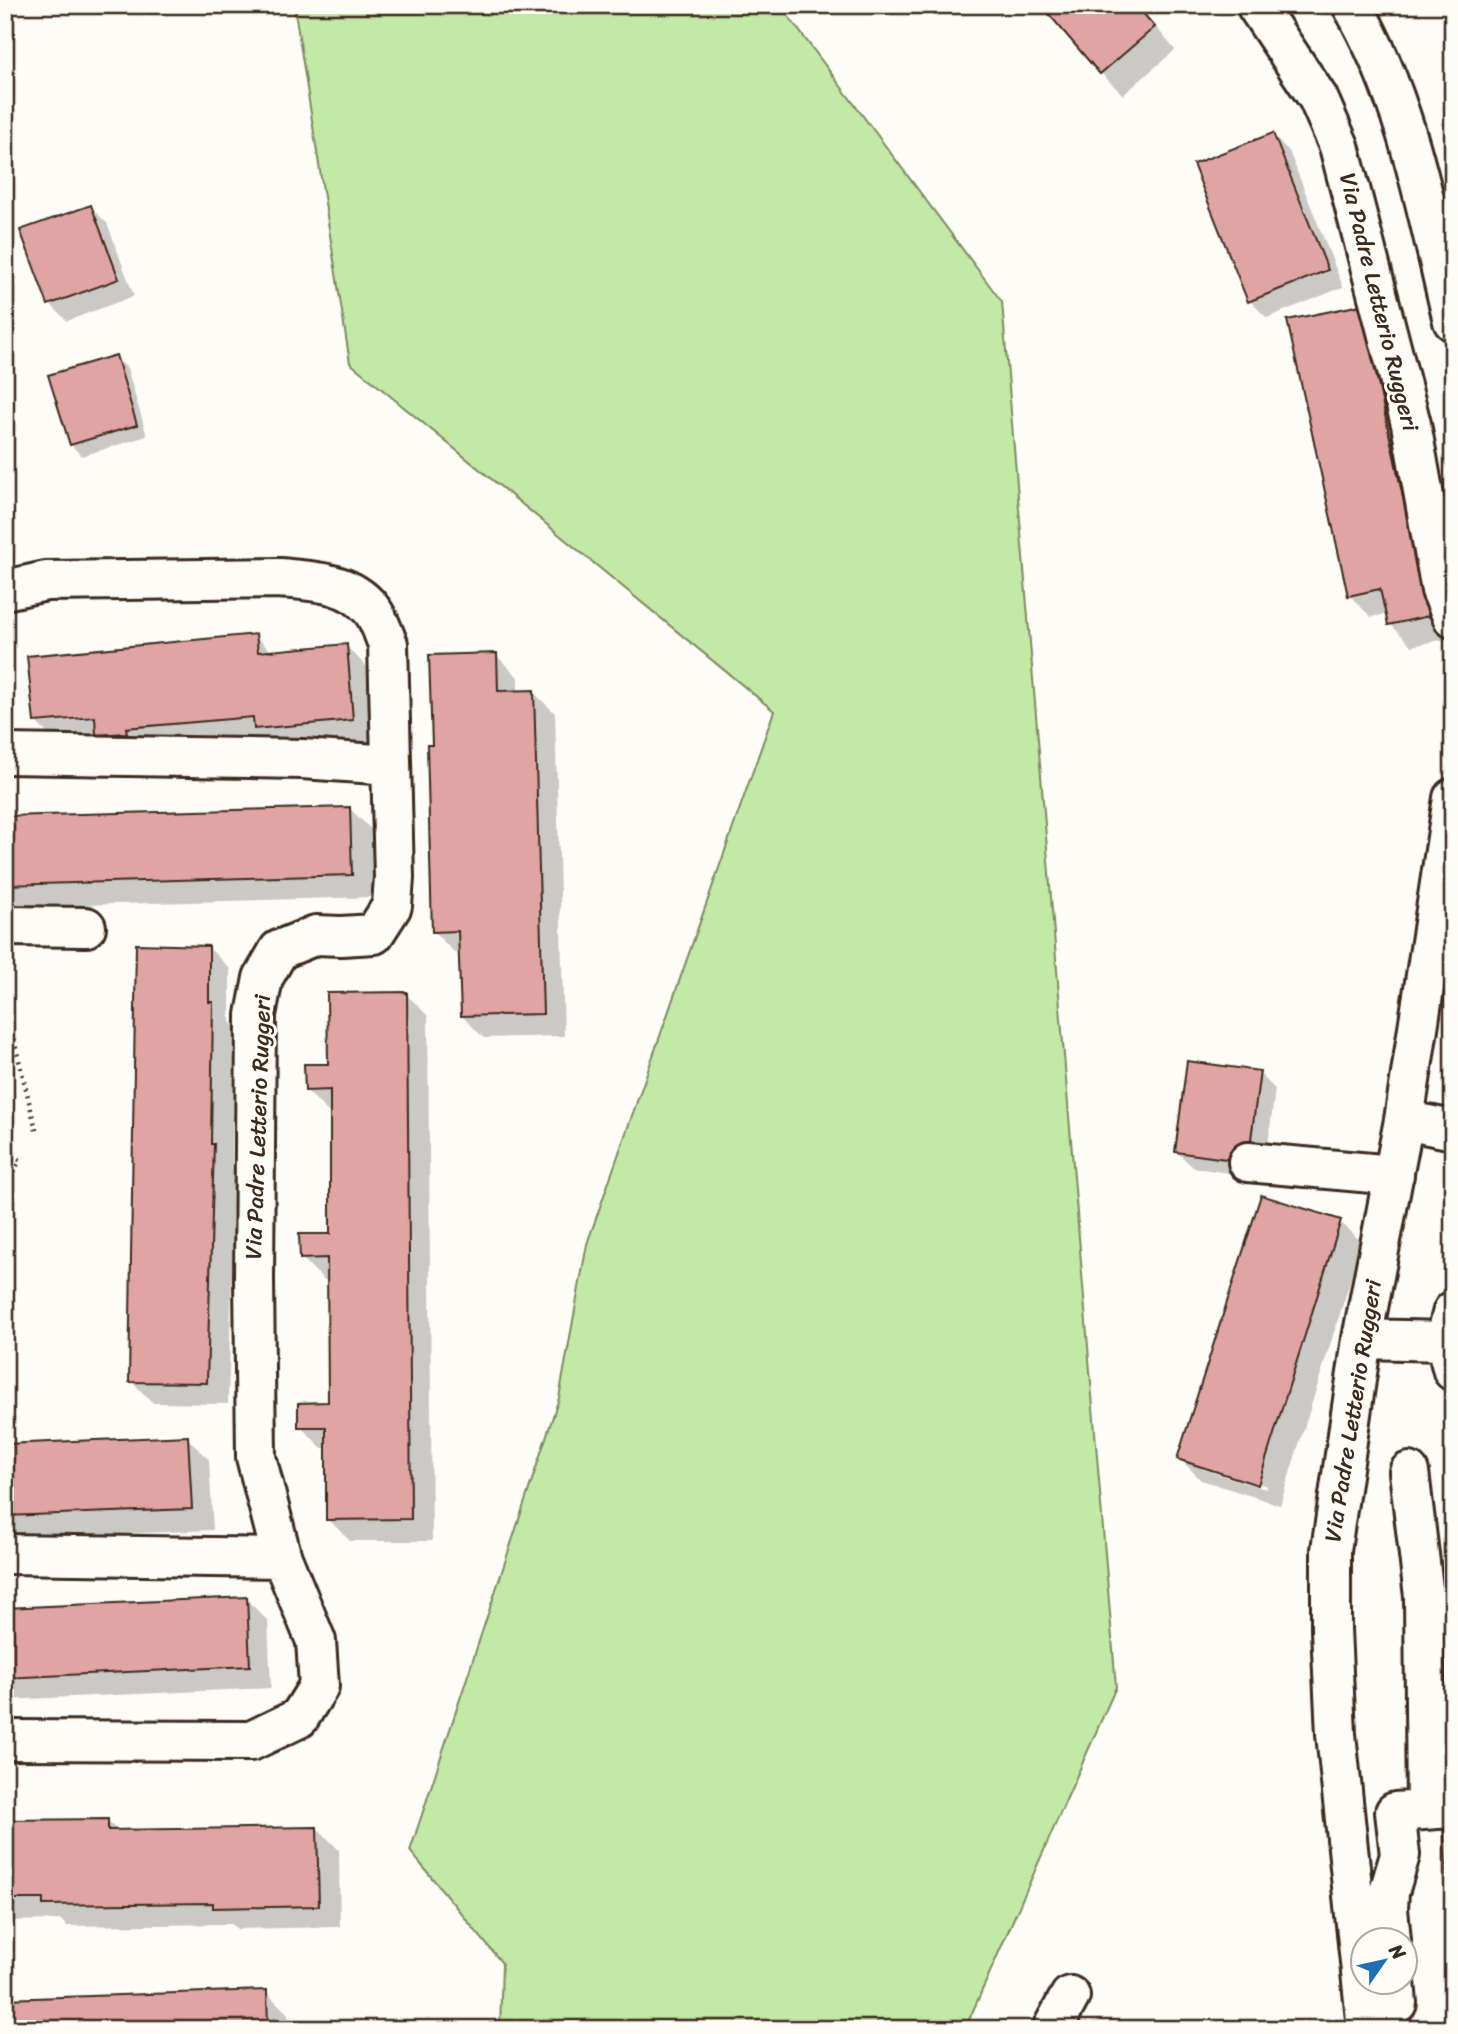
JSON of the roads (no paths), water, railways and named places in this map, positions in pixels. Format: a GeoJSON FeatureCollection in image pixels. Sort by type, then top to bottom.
{"type":"FeatureCollection","features":[{"type":"Feature","properties":{"kind":"street","name":"Via Padre Letterio Ruggeri"},"geometry":{"type":"LineString","coordinates":[[1256,5],[1318,98],[1339,146],[1411,424],[1441,590],[1453,618]]}},
{"type":"Feature","properties":{"kind":"street"},"geometry":{"type":"LineString","coordinates":[[1352,5],[1377,50],[1402,115],[1453,321]]}},
{"type":"Feature","properties":{"kind":"street","name":"Via Padre Letterio Ruggeri"},"geometry":{"type":"LineString","coordinates":[[5,590],[46,581],[279,578],[315,581],[351,591],[372,610],[388,644],[394,877],[392,906],[374,934],[316,934],[279,950],[263,978],[256,1015],[256,1457],[282,1558],[317,1641],[319,1686],[299,1718],[251,1741],[5,1740]]}},
{"type":"Feature","properties":{"kind":"street"},"geometry":{"type":"LineString","coordinates":[[5,754],[302,760],[391,765]]}},
{"type":"Feature","properties":{"kind":"street","name":"Via Padre Letterio Ruggeri"},"geometry":{"type":"LineString","coordinates":[[1366,2023],[1336,1734],[1331,1549],[1362,1339],[1404,1120],[1453,797]]}},
{"type":"Feature","properties":{"kind":"street"},"geometry":{"type":"LineString","coordinates":[[5,926],[86,927]]}},
{"type":"Feature","properties":{"kind":"street"},"geometry":{"type":"LineString","coordinates":[[1404,1120],[1453,1130]]}},
{"type":"Feature","properties":{"kind":"street"},"geometry":{"type":"LineString","coordinates":[[1248,1162],[1394,1175]]}},
{"type":"Feature","properties":{"kind":"street"},"geometry":{"type":"LineString","coordinates":[[1362,1339],[1450,1341]]}},
{"type":"Feature","properties":{"kind":"street"},"geometry":{"type":"LineString","coordinates":[[1390,1926],[1389,1892],[1401,1855],[1395,1812],[1439,1809],[1424,1596],[1409,1472]]}},
{"type":"Feature","properties":{"kind":"street"},"geometry":{"type":"LineString","coordinates":[[5,1554],[282,1558]]}},
{"type":"Feature","properties":{"kind":"street"},"geometry":{"type":"LineString","coordinates":[[1052,2029],[1070,1996]]}},
{"type":"Feature","properties":{"kind":"street"},"geometry":{"type":"LineString","coordinates":[[1366,2023],[1397,2003],[1396,1996]]}}]}
